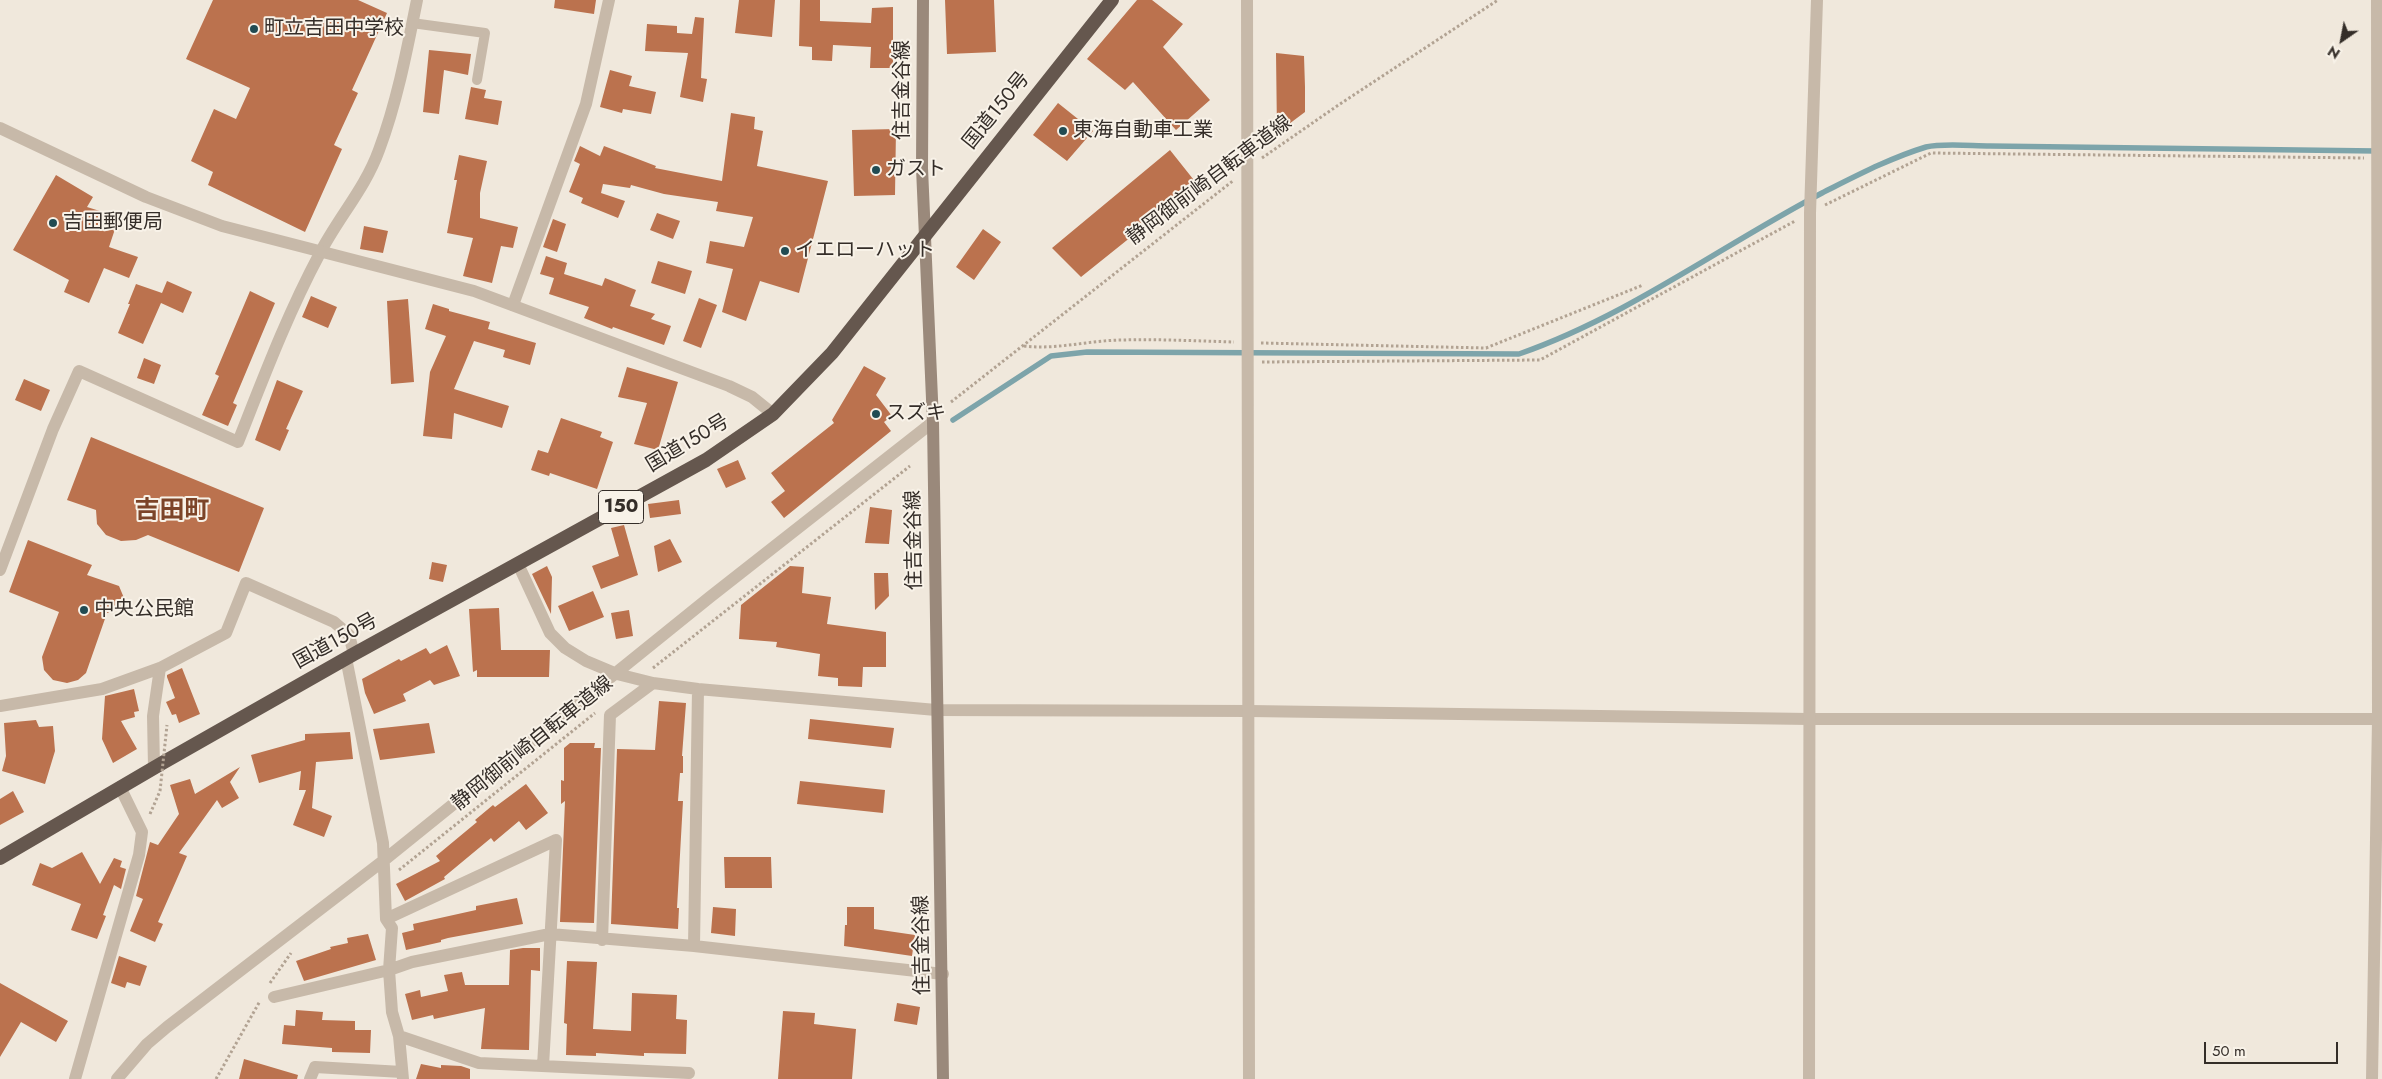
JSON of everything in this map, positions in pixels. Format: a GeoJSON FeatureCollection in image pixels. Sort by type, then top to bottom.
{"type":"FeatureCollection","features":[{"type":"Feature","properties":{"kind":"highway","name":"国道150号"},"geometry":{"type":"LineString","coordinates":[[0,858],[154,767],[350,656],[706,460],[773,414],[832,353],[925,233],[1112,0]]}},
{"type":"Feature","properties":{"kind":"main road","name":"住吉金谷線"},"geometry":{"type":"LineString","coordinates":[[923,0],[922,168],[932,422],[944,1079]]}},
{"type":"Feature","properties":{"kind":"street"},"geometry":{"type":"LineString","coordinates":[[0,570],[53,429],[79,371],[238,442],[290,312],[320,252],[362,187],[379,151],[392,110],[417,0]]}},
{"type":"Feature","properties":{"kind":"street"},"geometry":{"type":"LineString","coordinates":[[512,305],[586,104],[609,0]]}},
{"type":"Feature","properties":{"kind":"street"},"geometry":{"type":"LineString","coordinates":[[1247,0],[1249,168],[1248,343],[1246,361],[1250,711],[1249,1079]]}},
{"type":"Feature","properties":{"kind":"street"},"geometry":{"type":"LineString","coordinates":[[1809,1079],[1810,212],[1817,0]]}},
{"type":"Feature","properties":{"kind":"street"},"geometry":{"type":"LineString","coordinates":[[2372,1079],[2380,719],[2377,0]]}},
{"type":"Feature","properties":{"kind":"street"},"geometry":{"type":"LineString","coordinates":[[0,128],[146,197],[222,226],[474,291],[729,386],[752,398],[773,414]]}},
{"type":"Feature","properties":{"kind":"street"},"geometry":{"type":"LineString","coordinates":[[117,1079],[147,1044],[167,1027],[383,861],[710,597],[932,422]]}},
{"type":"Feature","properties":{"kind":"street"},"geometry":{"type":"LineString","coordinates":[[518,564],[550,633],[565,648],[617,674],[653,683],[698,689],[936,710],[1250,711],[1809,719],[2380,719]]}},
{"type":"Feature","properties":{"kind":"street"},"geometry":{"type":"LineString","coordinates":[[0,706],[102,689],[160,668],[226,633],[246,583],[334,622],[349,635],[350,656],[383,843],[386,920],[392,928],[389,970],[392,1012],[398,1036],[402,1075],[315,1067],[310,1079]]}},
{"type":"Feature","properties":{"kind":"street"},"geometry":{"type":"LineString","coordinates":[[154,767],[153,716],[160,668]]}},
{"type":"Feature","properties":{"kind":"street"},"geometry":{"type":"LineString","coordinates":[[602,940],[610,715],[653,683]]}},
{"type":"Feature","properties":{"kind":"street"},"geometry":{"type":"LineString","coordinates":[[694,946],[698,689]]}},
{"type":"Feature","properties":{"kind":"street"},"geometry":{"type":"LineString","coordinates":[[75,1079],[139,855],[142,832],[120,787]]}},
{"type":"Feature","properties":{"kind":"street"},"geometry":{"type":"LineString","coordinates":[[386,920],[556,840],[543,1066]]}},
{"type":"Feature","properties":{"kind":"street"},"geometry":{"type":"LineString","coordinates":[[269,993],[389,970],[412,962],[550,934],[602,940],[694,946],[943,974]]}},
{"type":"Feature","properties":{"kind":"street"},"geometry":{"type":"LineString","coordinates":[[398,1036],[479,1063],[689,1073]]}},
{"type":"Feature","properties":{"kind":"lane"},"geometry":{"type":"LineString","coordinates":[[412,23],[485,34],[477,80]]}},
{"type":"Feature","properties":{"kind":"path","name":"静岡御前崎自転車道線"},"geometry":{"type":"LineString","coordinates":[[951,402],[1249,168],[1336,106],[1498,0]]}},
{"type":"Feature","properties":{"kind":"path"},"geometry":{"type":"LineString","coordinates":[[1023,346],[1059,347],[1124,340],[1486,348],[1643,285]]}},
{"type":"Feature","properties":{"kind":"path","name":"静岡御前崎自転車道線"},"geometry":{"type":"LineString","coordinates":[[638,679],[910,466]]}},
{"type":"Feature","properties":{"kind":"path","name":"静岡御前崎自転車道線"},"geometry":{"type":"LineString","coordinates":[[384,880],[398,871],[599,710]]}},
{"type":"Feature","properties":{"kind":"path"},"geometry":{"type":"LineString","coordinates":[[160,791],[167,725]]}},
{"type":"Feature","properties":{"kind":"path"},"geometry":{"type":"LineString","coordinates":[[216,1079],[269,993],[278,970],[294,949]]}},
{"type":"Feature","properties":{"kind":"building"},"geometry":{"type":"Polygon","coordinates":[[[213,0],[358,0],[387,13],[352,90],[358,93],[334,145],[342,149],[305,232],[208,185],[213,172],[191,161],[214,109],[236,119],[250,88],[186,59],[213,0]]]}},
{"type":"Feature","properties":{"kind":"building"},"geometry":{"type":"Polygon","coordinates":[[[555,0],[596,0],[594,14],[554,8],[555,0]]]}},
{"type":"Feature","properties":{"kind":"building"},"geometry":{"type":"Polygon","coordinates":[[[739,0],[775,0],[772,37],[735,33],[739,0]]]}},
{"type":"Feature","properties":{"kind":"building"},"geometry":{"type":"Polygon","coordinates":[[[800,0],[820,0],[820,21],[871,23],[872,8],[893,7],[893,68],[870,68],[871,47],[833,45],[832,61],[812,60],[812,47],[799,46],[800,0]]]}},
{"type":"Feature","properties":{"kind":"building"},"geometry":{"type":"Polygon","coordinates":[[[945,0],[994,0],[996,52],[947,54],[945,0]]]}},
{"type":"Feature","properties":{"kind":"building"},"geometry":{"type":"Polygon","coordinates":[[[1137,0],[1152,0],[1183,24],[1163,47],[1210,100],[1176,130],[1133,82],[1125,90],[1087,59],[1137,0]]]}},
{"type":"Feature","properties":{"kind":"building"},"geometry":{"type":"Polygon","coordinates":[[[695,17],[704,18],[701,78],[707,79],[703,102],[680,97],[688,53],[645,51],[647,24],[677,26],[677,33],[692,34],[695,17]]]}},
{"type":"Feature","properties":{"kind":"building"},"geometry":{"type":"Polygon","coordinates":[[[429,50],[471,54],[468,75],[444,70],[439,114],[423,112],[429,50]]]}},
{"type":"Feature","properties":{"kind":"building"},"geometry":{"type":"Polygon","coordinates":[[[1276,53],[1304,56],[1305,87],[1305,112],[1277,133],[1276,53]]]}},
{"type":"Feature","properties":{"kind":"building"},"geometry":{"type":"Polygon","coordinates":[[[610,70],[632,76],[629,86],[656,92],[651,114],[623,109],[622,113],[600,107],[610,70]]]}},
{"type":"Feature","properties":{"kind":"building"},"geometry":{"type":"Polygon","coordinates":[[[471,87],[486,90],[484,98],[502,101],[498,125],[465,119],[471,87]]]}},
{"type":"Feature","properties":{"kind":"building"},"geometry":{"type":"Polygon","coordinates":[[[1058,103],[1093,131],[1067,161],[1033,135],[1058,103]]]}},
{"type":"Feature","properties":{"kind":"building"},"geometry":{"type":"Polygon","coordinates":[[[731,113],[755,117],[754,129],[763,131],[757,166],[828,181],[799,293],[760,281],[746,321],[722,312],[733,269],[706,263],[710,241],[744,247],[753,217],[716,211],[718,202],[664,194],[631,185],[630,188],[603,184],[601,193],[625,201],[618,218],[581,203],[583,198],[569,192],[580,164],[574,161],[580,146],[600,156],[604,146],[656,166],[655,168],[722,181],[731,113]]]}},
{"type":"Feature","properties":{"kind":"building"},"geometry":{"type":"Polygon","coordinates":[[[896,129],[895,195],[854,196],[852,130],[896,129]]]}},
{"type":"Feature","properties":{"kind":"building"},"geometry":{"type":"Polygon","coordinates":[[[1170,150],[1197,184],[1081,277],[1052,248],[1170,150]]]}},
{"type":"Feature","properties":{"kind":"building"},"geometry":{"type":"Polygon","coordinates":[[[459,155],[487,161],[480,193],[480,218],[518,227],[513,248],[501,246],[492,283],[463,276],[473,238],[447,233],[457,180],[454,180],[459,155]]]}},
{"type":"Feature","properties":{"kind":"building"},"geometry":{"type":"Polygon","coordinates":[[[56,175],[93,197],[87,207],[119,217],[109,247],[138,257],[129,278],[104,268],[89,303],[64,292],[69,280],[13,250],[56,175]]]}},
{"type":"Feature","properties":{"kind":"building"},"geometry":{"type":"Polygon","coordinates":[[[657,213],[680,221],[673,239],[650,230],[657,213]]]}},
{"type":"Feature","properties":{"kind":"building"},"geometry":{"type":"Polygon","coordinates":[[[553,219],[566,224],[557,252],[543,247],[553,219]]]}},
{"type":"Feature","properties":{"kind":"building"},"geometry":{"type":"Polygon","coordinates":[[[364,226],[388,231],[383,253],[360,249],[364,226]]]}},
{"type":"Feature","properties":{"kind":"building"},"geometry":{"type":"Polygon","coordinates":[[[983,229],[1001,242],[974,280],[956,267],[983,229]]]}},
{"type":"Feature","properties":{"kind":"building"},"geometry":{"type":"Polygon","coordinates":[[[546,256],[567,263],[564,274],[602,286],[605,278],[636,290],[630,306],[655,314],[651,319],[671,326],[664,345],[584,318],[589,307],[549,294],[554,278],[540,274],[546,256]]]}},
{"type":"Feature","properties":{"kind":"building"},"geometry":{"type":"Polygon","coordinates":[[[658,261],[692,271],[685,294],[651,283],[658,261]]]}},
{"type":"Feature","properties":{"kind":"building"},"geometry":{"type":"Polygon","coordinates":[[[167,281],[192,292],[183,313],[161,303],[143,344],[118,333],[136,284],[162,293],[167,281]]]}},
{"type":"Feature","properties":{"kind":"building"},"geometry":{"type":"Polygon","coordinates":[[[250,291],[275,303],[233,403],[237,405],[228,426],[202,415],[219,376],[215,374],[250,291]]]}},
{"type":"Feature","properties":{"kind":"building"},"geometry":{"type":"Polygon","coordinates":[[[311,296],[337,307],[328,328],[302,317],[311,296]]]}},
{"type":"Feature","properties":{"kind":"building"},"geometry":{"type":"Polygon","coordinates":[[[699,298],[717,305],[701,348],[683,341],[699,298]]]}},
{"type":"Feature","properties":{"kind":"building"},"geometry":{"type":"Polygon","coordinates":[[[408,299],[414,382],[391,384],[387,301],[408,299]]]}},
{"type":"Feature","properties":{"kind":"building"},"geometry":{"type":"Polygon","coordinates":[[[433,304],[449,309],[449,311],[490,322],[488,329],[536,343],[530,365],[503,357],[505,350],[474,341],[454,389],[509,406],[502,428],[454,413],[452,439],[423,436],[430,372],[446,336],[425,329],[433,304]]]}},
{"type":"Feature","properties":{"kind":"building"},"geometry":{"type":"Polygon","coordinates":[[[144,358],[161,365],[154,384],[137,378],[144,358]]]}},
{"type":"Feature","properties":{"kind":"building"},"geometry":{"type":"Polygon","coordinates":[[[864,366],[886,378],[876,395],[892,416],[884,422],[891,431],[784,518],[771,502],[785,491],[771,473],[834,423],[832,420],[864,366]]]}},
{"type":"Feature","properties":{"kind":"building"},"geometry":{"type":"Polygon","coordinates":[[[627,367],[678,382],[658,450],[634,444],[647,403],[618,397],[627,367]]]}},
{"type":"Feature","properties":{"kind":"building"},"geometry":{"type":"Polygon","coordinates":[[[24,379],[50,390],[41,411],[15,400],[24,379]]]}},
{"type":"Feature","properties":{"kind":"building"},"geometry":{"type":"Polygon","coordinates":[[[277,380],[303,391],[286,429],[289,430],[280,451],[255,440],[277,380]]]}},
{"type":"Feature","properties":{"kind":"building"},"geometry":{"type":"Polygon","coordinates":[[[561,418],[602,432],[600,437],[613,442],[597,489],[550,473],[549,476],[531,470],[538,450],[548,453],[561,418]]]}},
{"type":"Feature","properties":{"kind":"building"},"geometry":{"type":"Polygon","coordinates":[[[91,437],[264,508],[239,572],[148,535],[136,540],[121,541],[106,535],[97,524],[96,510],[67,500],[91,437]]]}},
{"type":"Feature","properties":{"kind":"building"},"geometry":{"type":"Polygon","coordinates":[[[738,460],[746,479],[726,488],[717,469],[738,460]]]}},
{"type":"Feature","properties":{"kind":"building"},"geometry":{"type":"Polygon","coordinates":[[[679,500],[681,514],[650,518],[648,504],[679,500]]]}},
{"type":"Feature","properties":{"kind":"building"},"geometry":{"type":"Polygon","coordinates":[[[870,507],[892,510],[889,544],[865,543],[870,507]]]}},
{"type":"Feature","properties":{"kind":"building"},"geometry":{"type":"Polygon","coordinates":[[[624,525],[638,575],[601,589],[592,566],[619,556],[611,528],[624,525]]]}},
{"type":"Feature","properties":{"kind":"building"},"geometry":{"type":"Polygon","coordinates":[[[670,539],[682,562],[658,572],[654,546],[670,539]]]}},
{"type":"Feature","properties":{"kind":"building","name":"中央公民館"},"geometry":{"type":"Polygon","coordinates":[[[28,540],[92,565],[87,575],[119,586],[124,598],[120,608],[107,613],[86,673],[78,680],[67,683],[53,680],[44,670],[42,657],[59,612],[9,592],[28,540]]]}},
{"type":"Feature","properties":{"kind":"building"},"geometry":{"type":"Polygon","coordinates":[[[432,562],[447,565],[443,582],[429,579],[432,562]]]}},
{"type":"Feature","properties":{"kind":"building"},"geometry":{"type":"Polygon","coordinates":[[[547,566],[552,577],[551,614],[532,574],[547,566]]]}},
{"type":"Feature","properties":{"kind":"building"},"geometry":{"type":"Polygon","coordinates":[[[790,566],[804,567],[802,593],[831,597],[827,624],[886,632],[886,667],[863,667],[862,687],[838,686],[838,678],[818,676],[820,654],[776,647],[777,642],[739,639],[741,605],[790,566]]]}},
{"type":"Feature","properties":{"kind":"building"},"geometry":{"type":"Polygon","coordinates":[[[874,573],[888,573],[889,596],[875,610],[874,573]]]}},
{"type":"Feature","properties":{"kind":"building"},"geometry":{"type":"Polygon","coordinates":[[[593,591],[604,617],[569,631],[558,606],[593,591]]]}},
{"type":"Feature","properties":{"kind":"building"},"geometry":{"type":"Polygon","coordinates":[[[499,608],[501,650],[550,650],[549,677],[477,677],[477,670],[473,672],[469,609],[499,608]]]}},
{"type":"Feature","properties":{"kind":"building"},"geometry":{"type":"Polygon","coordinates":[[[629,610],[633,636],[616,639],[611,613],[629,610]]]}},
{"type":"Feature","properties":{"kind":"building"},"geometry":{"type":"Polygon","coordinates":[[[447,645],[460,676],[434,685],[430,680],[403,694],[406,701],[374,714],[365,693],[362,679],[399,659],[401,661],[426,648],[430,654],[447,645]]]}},
{"type":"Feature","properties":{"kind":"building"},"geometry":{"type":"Polygon","coordinates":[[[182,668],[200,714],[179,723],[176,714],[172,715],[166,702],[175,698],[167,675],[182,668]]]}},
{"type":"Feature","properties":{"kind":"building"},"geometry":{"type":"Polygon","coordinates":[[[134,689],[139,711],[134,712],[135,717],[121,721],[137,749],[113,763],[102,739],[105,696],[134,689]]]}},
{"type":"Feature","properties":{"kind":"building"},"geometry":{"type":"Polygon","coordinates":[[[659,701],[686,703],[682,756],[683,773],[680,773],[678,801],[683,801],[677,908],[679,908],[678,929],[611,924],[617,749],[655,750],[659,701]]]}},
{"type":"Feature","properties":{"kind":"building"},"geometry":{"type":"Polygon","coordinates":[[[810,719],[894,728],[891,748],[808,739],[810,719]]]}},
{"type":"Feature","properties":{"kind":"building"},"geometry":{"type":"Polygon","coordinates":[[[36,720],[39,727],[53,726],[55,751],[45,784],[2,771],[6,756],[4,723],[36,720]]]}},
{"type":"Feature","properties":{"kind":"building"},"geometry":{"type":"Polygon","coordinates":[[[429,723],[435,753],[380,760],[373,729],[429,723]]]}},
{"type":"Feature","properties":{"kind":"building"},"geometry":{"type":"Polygon","coordinates":[[[350,732],[353,759],[316,762],[312,808],[332,816],[324,837],[293,825],[306,790],[299,790],[301,771],[259,783],[251,755],[305,740],[305,734],[350,732]]]}},
{"type":"Feature","properties":{"kind":"building"},"geometry":{"type":"Polygon","coordinates":[[[570,743],[595,743],[594,748],[601,748],[594,923],[560,922],[565,801],[561,804],[561,780],[564,781],[564,748],[570,743]]]}},
{"type":"Feature","properties":{"kind":"building"},"geometry":{"type":"Polygon","coordinates":[[[240,767],[230,782],[239,798],[222,808],[217,800],[179,853],[187,856],[158,922],[163,924],[155,942],[130,931],[143,899],[136,896],[150,842],[158,845],[179,814],[170,785],[190,779],[195,794],[240,767]]]}},
{"type":"Feature","properties":{"kind":"building"},"geometry":{"type":"Polygon","coordinates":[[[800,781],[885,790],[883,813],[797,804],[800,781]]]}},
{"type":"Feature","properties":{"kind":"building"},"geometry":{"type":"Polygon","coordinates":[[[526,784],[548,813],[526,830],[519,821],[494,842],[491,838],[444,877],[445,879],[405,901],[396,884],[440,861],[436,856],[477,822],[475,820],[493,805],[495,807],[526,784]]]}},
{"type":"Feature","properties":{"kind":"building"},"geometry":{"type":"Polygon","coordinates":[[[13,791],[24,812],[0,825],[0,799],[13,791]]]}},
{"type":"Feature","properties":{"kind":"building"},"geometry":{"type":"Polygon","coordinates":[[[82,852],[100,884],[114,858],[122,861],[120,867],[126,869],[121,889],[114,885],[103,915],[106,916],[97,939],[71,930],[81,904],[32,885],[40,863],[52,868],[82,852]]]}},
{"type":"Feature","properties":{"kind":"building"},"geometry":{"type":"Polygon","coordinates":[[[724,857],[771,857],[772,888],[725,888],[724,857]]]}},
{"type":"Feature","properties":{"kind":"building"},"geometry":{"type":"Polygon","coordinates":[[[517,898],[523,924],[448,938],[441,940],[441,942],[406,950],[402,933],[414,930],[413,924],[476,910],[476,906],[517,898]]]}},
{"type":"Feature","properties":{"kind":"building"},"geometry":{"type":"Polygon","coordinates":[[[713,907],[736,909],[735,936],[711,933],[713,907]]]}},
{"type":"Feature","properties":{"kind":"building"},"geometry":{"type":"Polygon","coordinates":[[[847,907],[874,907],[874,929],[915,935],[912,956],[844,946],[847,907]]]}},
{"type":"Feature","properties":{"kind":"building"},"geometry":{"type":"Polygon","coordinates":[[[368,934],[376,960],[304,981],[296,961],[331,949],[330,947],[348,943],[347,938],[368,934]]]}},
{"type":"Feature","properties":{"kind":"building"},"geometry":{"type":"Polygon","coordinates":[[[540,948],[540,971],[531,970],[529,1050],[481,1049],[485,1008],[434,1019],[433,1015],[412,1020],[405,994],[420,990],[421,997],[448,991],[444,975],[462,972],[465,985],[509,985],[510,950],[540,948]]]}},
{"type":"Feature","properties":{"kind":"building"},"geometry":{"type":"Polygon","coordinates":[[[119,956],[147,966],[140,986],[127,982],[125,988],[111,983],[119,956]]]}},
{"type":"Feature","properties":{"kind":"building"},"geometry":{"type":"Polygon","coordinates":[[[567,961],[597,962],[593,1029],[631,1031],[632,993],[677,995],[676,1019],[687,1020],[686,1054],[644,1053],[644,1056],[596,1053],[596,1056],[566,1055],[567,1024],[564,1023],[567,961]]]}},
{"type":"Feature","properties":{"kind":"building"},"geometry":{"type":"Polygon","coordinates":[[[0,983],[68,1021],[56,1042],[21,1022],[0,1057],[0,983]]]}},
{"type":"Feature","properties":{"kind":"building"},"geometry":{"type":"Polygon","coordinates":[[[897,1003],[920,1007],[917,1025],[894,1021],[897,1003]]]}},
{"type":"Feature","properties":{"kind":"building"},"geometry":{"type":"Polygon","coordinates":[[[296,1010],[323,1012],[322,1020],[355,1021],[355,1030],[371,1030],[370,1053],[332,1052],[332,1048],[282,1044],[284,1025],[295,1026],[296,1010]]]}},
{"type":"Feature","properties":{"kind":"building"},"geometry":{"type":"Polygon","coordinates":[[[783,1011],[815,1013],[814,1024],[856,1029],[852,1079],[778,1079],[783,1011]]]}},
{"type":"Feature","properties":{"kind":"building"},"geometry":{"type":"Polygon","coordinates":[[[244,1059],[298,1075],[297,1079],[239,1079],[244,1059]]]}},
{"type":"Feature","properties":{"kind":"building"},"geometry":{"type":"Polygon","coordinates":[[[421,1064],[441,1068],[441,1065],[461,1066],[470,1069],[470,1079],[416,1079],[421,1064]]]}},
{"type":"Feature","properties":{"kind":"waterway"},"geometry":{"type":"LineString","coordinates":[[953,420],[1051,356],[1087,352],[1519,354],[1559,338],[1636,300],[1822,193],[1886,162],[1926,147],[1958,145],[2376,151]]}},
{"type":"Feature","properties":{"kind":"place","name":"町立吉田中学校"},"geometry":{"type":"Point","coordinates":[254,29]}},
{"type":"Feature","properties":{"kind":"place","name":"東海自動車工業"},"geometry":{"type":"Point","coordinates":[1063,131]}},
{"type":"Feature","properties":{"kind":"place","name":"ガスト"},"geometry":{"type":"Point","coordinates":[876,170]}},
{"type":"Feature","properties":{"kind":"place","name":"吉田郵便局"},"geometry":{"type":"Point","coordinates":[53,223]}},
{"type":"Feature","properties":{"kind":"place","name":"イエローハット"},"geometry":{"type":"Point","coordinates":[785,251]}},
{"type":"Feature","properties":{"kind":"place","name":"スズキ"},"geometry":{"type":"Point","coordinates":[876,414]}},
{"type":"Feature","properties":{"kind":"place","name":"中央公民館"},"geometry":{"type":"Point","coordinates":[84,610]}},
{"type":"Feature","properties":{"kind":"district","name":"吉田町"},"geometry":{"type":"Point","coordinates":[172,512]}}]}
